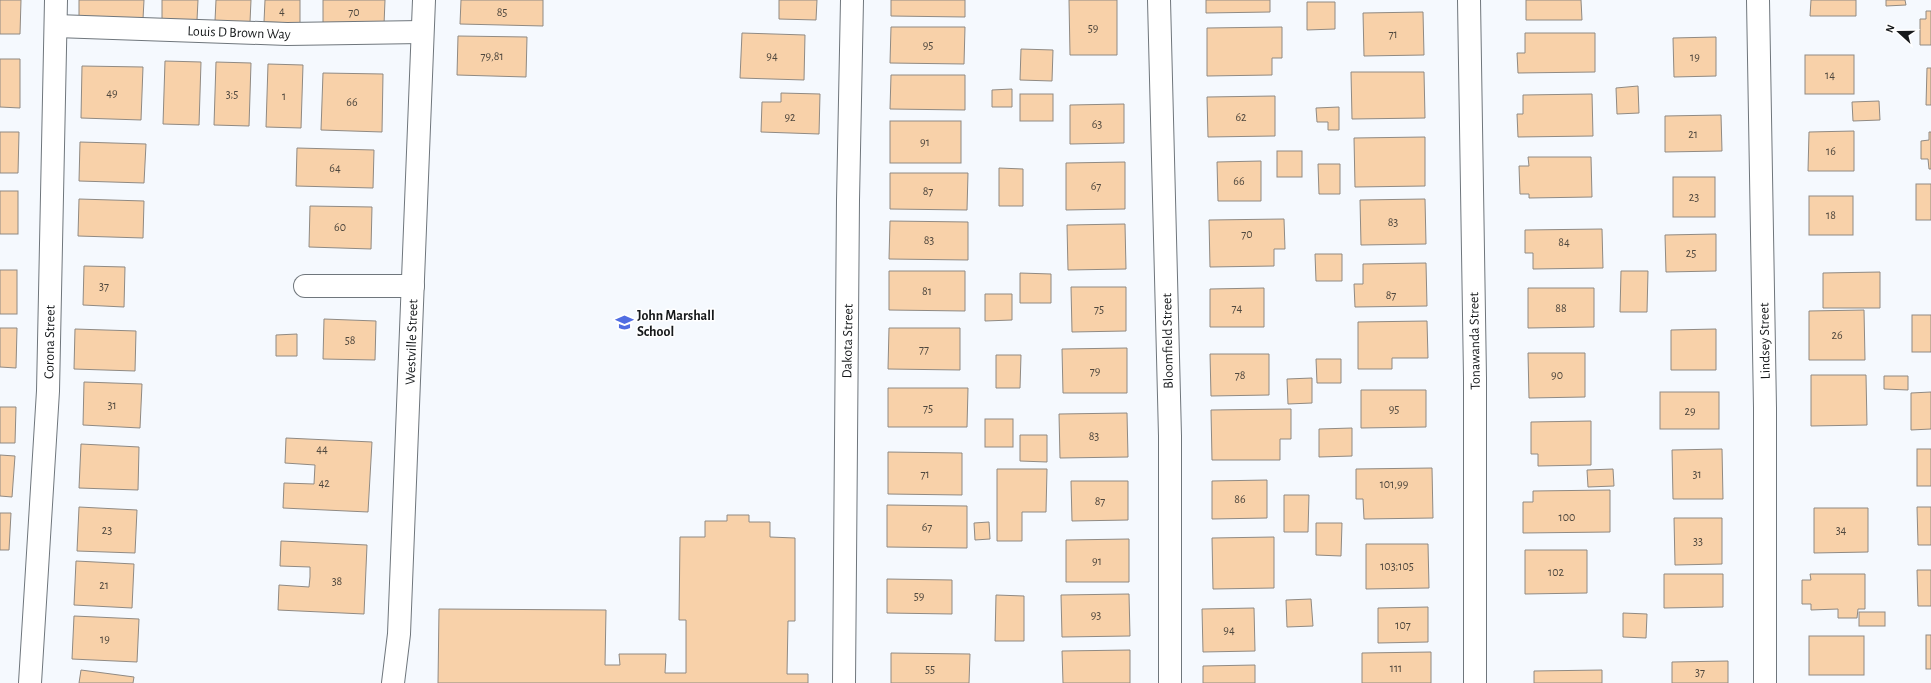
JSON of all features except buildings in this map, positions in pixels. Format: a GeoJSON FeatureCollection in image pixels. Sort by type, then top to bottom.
{"type":"FeatureCollection","features":[{"type":"Feature","properties":{"kind":"street","name":"Corona Street"},"geometry":{"type":"LineString","coordinates":[[30,683],[48,391],[56,0]]}},
{"type":"Feature","properties":{"kind":"street","name":"Westville Street"},"geometry":{"type":"LineString","coordinates":[[393,683],[399,626],[424,0]]}},
{"type":"Feature","properties":{"kind":"street","name":"Dakota Street"},"geometry":{"type":"LineString","coordinates":[[844,683],[852,0]]}},
{"type":"Feature","properties":{"kind":"street","name":"Bloomfield Street"},"geometry":{"type":"LineString","coordinates":[[1159,0],[1170,436],[1170,683]]}},
{"type":"Feature","properties":{"kind":"street","name":"Tonawanda Street"},"geometry":{"type":"LineString","coordinates":[[1469,0],[1475,378],[1475,683]]}},
{"type":"Feature","properties":{"kind":"street","name":"Lindsey Street"},"geometry":{"type":"LineString","coordinates":[[1758,0],[1765,408],[1765,683]]}},
{"type":"Feature","properties":{"kind":"street","name":"Louis D Brown Way"},"geometry":{"type":"LineString","coordinates":[[56,26],[287,34],[422,32]]}},
{"type":"Feature","properties":{"kind":"street"},"geometry":{"type":"LineString","coordinates":[[306,286],[413,286]]}},
{"type":"Feature","properties":{"kind":"place","name":"John Marshall School"},"geometry":{"type":"Point","coordinates":[624,323]}}]}
